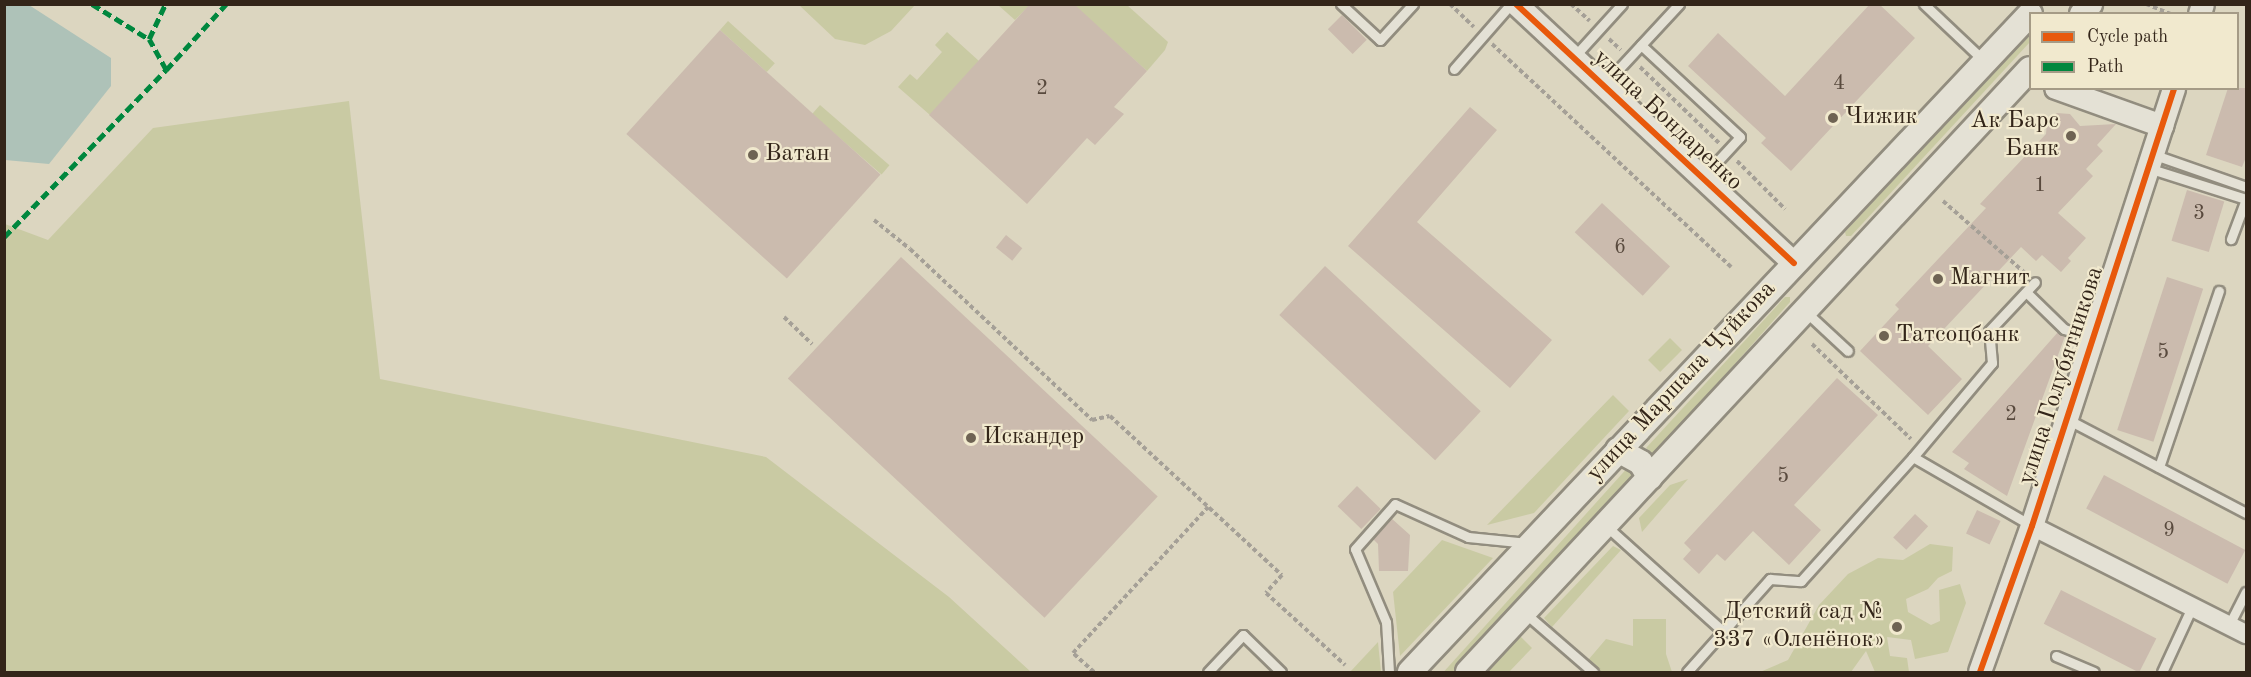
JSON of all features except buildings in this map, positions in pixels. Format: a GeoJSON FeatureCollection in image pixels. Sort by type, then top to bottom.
{"type":"FeatureCollection","features":[{"type":"Feature","properties":{"kind":"main road","name":"улица Маршала Чуйкова"},"geometry":{"type":"LineString","coordinates":[[1410,672],[2029,16]]}},
{"type":"Feature","properties":{"kind":"main road","name":"улица Маршала Чуйкова"},"geometry":{"type":"LineString","coordinates":[[1468,672],[2029,72]]}},
{"type":"Feature","properties":{"kind":"main road","name":"улица Бондаренко"},"geometry":{"type":"LineString","coordinates":[[1794,263],[1823,291]]}},
{"type":"Feature","properties":{"kind":"main road"},"geometry":{"type":"LineString","coordinates":[[1618,450],[1641,464],[1650,478]]}},
{"type":"Feature","properties":{"kind":"street","name":"улица Бондаренко"},"geometry":{"type":"LineString","coordinates":[[1513,4],[1794,263]]}},
{"type":"Feature","properties":{"kind":"street"},"geometry":{"type":"LineString","coordinates":[[2062,90],[2162,126]]}},
{"type":"Feature","properties":{"kind":"street","name":"улица Голубятникова"},"geometry":{"type":"LineString","coordinates":[[1980,672],[2032,526],[2173,90]]}},
{"type":"Feature","properties":{"kind":"street"},"geometry":{"type":"LineString","coordinates":[[2032,526],[2247,634]]}},
{"type":"Feature","properties":{"kind":"lane"},"geometry":{"type":"LineString","coordinates":[[1341,4],[1380,40],[1413,4]]}},
{"type":"Feature","properties":{"kind":"lane"},"geometry":{"type":"LineString","coordinates":[[1454,69],[1513,4]]}},
{"type":"Feature","properties":{"kind":"lane"},"geometry":{"type":"LineString","coordinates":[[1573,58],[1622,4]]}},
{"type":"Feature","properties":{"kind":"lane"},"geometry":{"type":"LineString","coordinates":[[1603,86],[1679,4]]}},
{"type":"Feature","properties":{"kind":"lane"},"geometry":{"type":"LineString","coordinates":[[1924,4],[1985,62]]}},
{"type":"Feature","properties":{"kind":"lane"},"geometry":{"type":"LineString","coordinates":[[1641,45],[1740,137],[1702,178]]}},
{"type":"Feature","properties":{"kind":"lane"},"geometry":{"type":"LineString","coordinates":[[2150,161],[2247,187]]}},
{"type":"Feature","properties":{"kind":"lane"},"geometry":{"type":"LineString","coordinates":[[2150,161],[2246,199],[2231,239]]}},
{"type":"Feature","properties":{"kind":"lane"},"geometry":{"type":"LineString","coordinates":[[1687,672],[1770,579],[1801,581],[1913,457],[1992,363],[1989,331],[2035,282]]}},
{"type":"Feature","properties":{"kind":"lane"},"geometry":{"type":"LineString","coordinates":[[2159,467],[2219,291]]}},
{"type":"Feature","properties":{"kind":"lane"},"geometry":{"type":"LineString","coordinates":[[2026,292],[2064,329],[2093,338]]}},
{"type":"Feature","properties":{"kind":"lane"},"geometry":{"type":"LineString","coordinates":[[1805,311],[1848,351]]}},
{"type":"Feature","properties":{"kind":"lane"},"geometry":{"type":"LineString","coordinates":[[2067,419],[2247,513]]}},
{"type":"Feature","properties":{"kind":"lane"},"geometry":{"type":"LineString","coordinates":[[1913,457],[2032,526]]}},
{"type":"Feature","properties":{"kind":"lane"},"geometry":{"type":"LineString","coordinates":[[1389,672],[1386,622],[1355,549],[1395,504],[1468,537],[1531,544]]}},
{"type":"Feature","properties":{"kind":"lane"},"geometry":{"type":"LineString","coordinates":[[1605,525],[1724,632]]}},
{"type":"Feature","properties":{"kind":"lane"},"geometry":{"type":"LineString","coordinates":[[2229,626],[2247,592]]}},
{"type":"Feature","properties":{"kind":"lane"},"geometry":{"type":"LineString","coordinates":[[2162,672],[2192,607]]}},
{"type":"Feature","properties":{"kind":"lane"},"geometry":{"type":"LineString","coordinates":[[1525,612],[1593,672]]}},
{"type":"Feature","properties":{"kind":"lane"},"geometry":{"type":"LineString","coordinates":[[1208,672],[1243,635],[1281,672]]}},
{"type":"Feature","properties":{"kind":"lane"},"geometry":{"type":"LineString","coordinates":[[2056,656],[2094,672]]}},
{"type":"Feature","properties":{"kind":"path"},"geometry":{"type":"LineString","coordinates":[[1450,4],[1731,267]]}},
{"type":"Feature","properties":{"kind":"path"},"geometry":{"type":"LineString","coordinates":[[1571,4],[1629,57],[1785,209]]}},
{"type":"Feature","properties":{"kind":"path"},"geometry":{"type":"LineString","coordinates":[[2146,4],[2166,12]]}},
{"type":"Feature","properties":{"kind":"path"},"geometry":{"type":"LineString","coordinates":[[874,220],[910,249],[1092,420],[1110,416],[1282,575],[1266,593],[1345,665]]}},
{"type":"Feature","properties":{"kind":"path"},"geometry":{"type":"LineString","coordinates":[[784,317],[812,344]]}},
{"type":"Feature","properties":{"kind":"path"},"geometry":{"type":"LineString","coordinates":[[1094,672],[1073,653],[1208,507]]}},
{"type":"Feature","properties":{"kind":"green space"},"geometry":{"type":"Polygon","coordinates":[[[799,5],[915,5],[891,31],[865,45],[835,39],[799,5]]]}},
{"type":"Feature","properties":{"kind":"green space"},"geometry":{"type":"Polygon","coordinates":[[[998,5],[1030,5],[1015,20],[998,5]]]}},
{"type":"Feature","properties":{"kind":"green space"},"geometry":{"type":"Polygon","coordinates":[[[1074,5],[1127,5],[1168,42],[1165,50],[1147,71],[1074,5]]]}},
{"type":"Feature","properties":{"kind":"green space"},"geometry":{"type":"Polygon","coordinates":[[[728,21],[775,63],[767,72],[720,30],[728,21]]]}},
{"type":"Feature","properties":{"kind":"green space"},"geometry":{"type":"Polygon","coordinates":[[[947,32],[979,61],[930,115],[898,87],[910,74],[917,80],[942,52],[935,45],[947,32]]]}},
{"type":"Feature","properties":{"kind":"green space"},"geometry":{"type":"Polygon","coordinates":[[[2029,34],[2029,43],[1851,236],[1846,236],[1845,232],[2029,34]]]}},
{"type":"Feature","properties":{"kind":"green space"},"geometry":{"type":"Polygon","coordinates":[[[349,101],[380,379],[766,457],[949,597],[1031,672],[5,672],[5,224],[48,240],[153,128],[349,101]]]}},
{"type":"Feature","properties":{"kind":"green space"},"geometry":{"type":"Polygon","coordinates":[[[820,105],[889,165],[882,174],[812,114],[820,105]]]}},
{"type":"Feature","properties":{"kind":"green space"},"geometry":{"type":"Polygon","coordinates":[[[1785,297],[1790,297],[1790,302],[1654,455],[1646,448],[1785,297]]]}},
{"type":"Feature","properties":{"kind":"green space"},"geometry":{"type":"Polygon","coordinates":[[[1670,338],[1682,350],[1660,372],[1648,360],[1670,338]]]}},
{"type":"Feature","properties":{"kind":"green space"},"geometry":{"type":"Polygon","coordinates":[[[1613,395],[1629,411],[1534,513],[1487,525],[1613,395]]]}},
{"type":"Feature","properties":{"kind":"green space"},"geometry":{"type":"Polygon","coordinates":[[[1630,465],[1639,473],[1460,672],[1444,672],[1630,465]]]}},
{"type":"Feature","properties":{"kind":"green space"},"geometry":{"type":"Polygon","coordinates":[[[1688,479],[1642,532],[1639,518],[1670,485],[1688,479]]]}},
{"type":"Feature","properties":{"kind":"green space"},"geometry":{"type":"Polygon","coordinates":[[[1442,540],[1493,558],[1400,656],[1393,592],[1442,540]]]}},
{"type":"Feature","properties":{"kind":"green space","name":"Детский сад № 337 «Оленёнок»"},"geometry":{"type":"Polygon","coordinates":[[[1930,544],[1953,547],[1952,571],[1938,578],[1928,589],[1906,599],[1908,612],[1931,625],[1940,621],[1939,590],[1960,584],[1966,603],[1948,652],[1915,659],[1911,640],[1887,637],[1890,656],[1907,658],[1909,672],[1875,672],[1866,651],[1851,672],[1760,672],[1788,660],[1819,605],[1848,574],[1878,558],[1903,560],[1930,544]]]}},
{"type":"Feature","properties":{"kind":"green space"},"geometry":{"type":"Polygon","coordinates":[[[1613,546],[1621,550],[1552,627],[1544,618],[1613,546]]]}},
{"type":"Feature","properties":{"kind":"green space"},"geometry":{"type":"Polygon","coordinates":[[[1633,619],[1666,619],[1666,654],[1672,672],[1588,672],[1589,659],[1606,639],[1633,646],[1633,619]]]}},
{"type":"Feature","properties":{"kind":"green space"},"geometry":{"type":"Polygon","coordinates":[[[1518,634],[1532,648],[1509,672],[1482,672],[1518,634]]]}},
{"type":"Feature","properties":{"kind":"green space"},"geometry":{"type":"Polygon","coordinates":[[[1378,642],[1381,672],[1350,672],[1378,642]]]}},
{"type":"Feature","properties":{"kind":"shaded area"},"geometry":{"type":"Polygon","coordinates":[[[4,5],[29,5],[111,58],[111,86],[49,164],[5,160],[4,5]]]}},
{"type":"Feature","properties":{"kind":"marked path"},"geometry":{"type":"LineString","coordinates":[[92,4],[149,39]]}},
{"type":"Feature","properties":{"kind":"marked path"},"geometry":{"type":"LineString","coordinates":[[4,237],[166,70],[149,39],[165,4]]}},
{"type":"Feature","properties":{"kind":"marked path"},"geometry":{"type":"LineString","coordinates":[[166,70],[226,4]]}},
{"type":"Feature","properties":{"kind":"cycle path"},"geometry":{"type":"LineString","coordinates":[[1516,4],[1794,263]]}},
{"type":"Feature","properties":{"kind":"cycle path"},"geometry":{"type":"LineString","coordinates":[[1980,672],[2032,526],[2173,90]]}},
{"type":"Feature","properties":{"kind":"place","name":"Чижик"},"geometry":{"type":"Point","coordinates":[1833,118]}},
{"type":"Feature","properties":{"kind":"place","name":"Ак Барс Банк"},"geometry":{"type":"Point","coordinates":[2071,136]}},
{"type":"Feature","properties":{"kind":"place","name":"Ватан"},"geometry":{"type":"Point","coordinates":[753,155]}},
{"type":"Feature","properties":{"kind":"place","name":"Магнит"},"geometry":{"type":"Point","coordinates":[1938,279]}},
{"type":"Feature","properties":{"kind":"place","name":"Татсоцбанк"},"geometry":{"type":"Point","coordinates":[1884,336]}},
{"type":"Feature","properties":{"kind":"place","name":"Искандер"},"geometry":{"type":"Point","coordinates":[971,438]}},
{"type":"Feature","properties":{"kind":"place","name":"Детский сад № 337 «Оленёнок»"},"geometry":{"type":"Point","coordinates":[1897,627]}}]}
